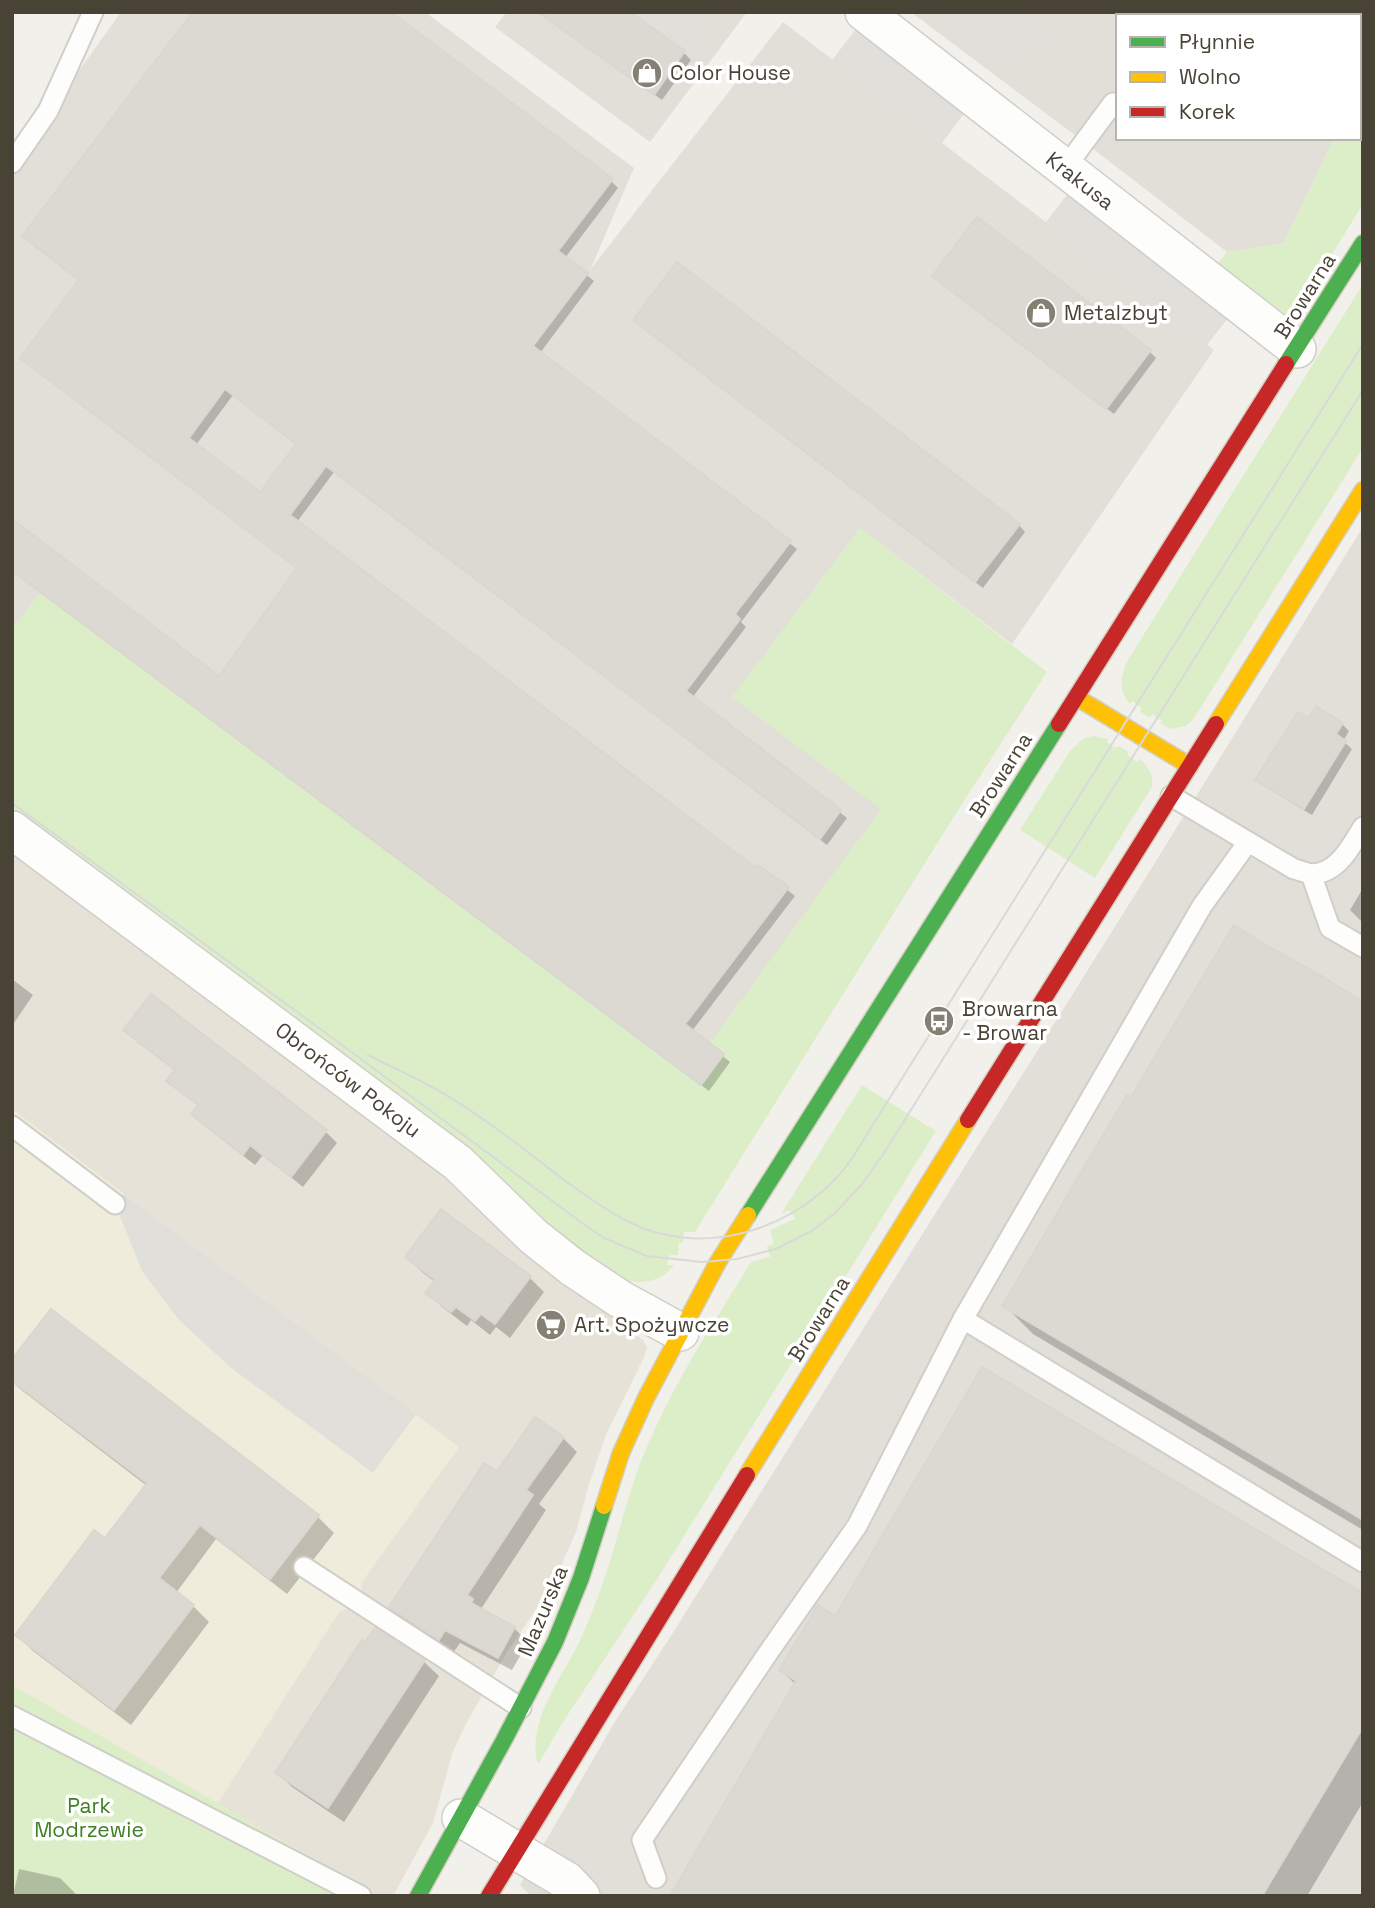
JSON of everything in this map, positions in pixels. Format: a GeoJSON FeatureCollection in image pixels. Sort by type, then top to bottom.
{"type":"FeatureCollection","features":[{"type":"Feature","properties":{"kind":"main road","name":"Browarna"},"geometry":{"type":"LineString","coordinates":[[680,1332],[718,1262],[1363,243]]}},
{"type":"Feature","properties":{"kind":"main road","name":"Browarna"},"geometry":{"type":"LineString","coordinates":[[516,1850],[779,1422],[1363,490]]}},
{"type":"Feature","properties":{"kind":"main road"},"geometry":{"type":"LineString","coordinates":[[1076,697],[1190,766]]}},
{"type":"Feature","properties":{"kind":"main road","name":"Mazurska"},"geometry":{"type":"LineString","coordinates":[[418,1896],[555,1642],[582,1578],[621,1453],[680,1332]]}},
{"type":"Feature","properties":{"kind":"main road"},"geometry":{"type":"LineString","coordinates":[[489,1896],[516,1850]]}},
{"type":"Feature","properties":{"kind":"street","name":"Krakusa"},"geometry":{"type":"LineString","coordinates":[[864,12],[1297,349]]}},
{"type":"Feature","properties":{"kind":"street","name":"Obrońców Pokoju"},"geometry":{"type":"LineString","coordinates":[[12,830],[458,1163],[533,1236],[572,1267],[620,1299],[680,1332]]}},
{"type":"Feature","properties":{"kind":"street"},"geometry":{"type":"LineString","coordinates":[[461,1818],[567,1881],[581,1896]]}},
{"type":"Feature","properties":{"kind":"lane"},"geometry":{"type":"LineString","coordinates":[[12,163],[48,111],[93,12]]}},
{"type":"Feature","properties":{"kind":"lane"},"geometry":{"type":"LineString","coordinates":[[1065,168],[1113,103]]}},
{"type":"Feature","properties":{"kind":"lane"},"geometry":{"type":"LineString","coordinates":[[1171,796],[1294,869],[1311,874],[1325,871],[1343,858],[1363,827]]}},
{"type":"Feature","properties":{"kind":"lane"},"geometry":{"type":"LineString","coordinates":[[656,1878],[642,1840],[857,1527],[963,1318],[1202,906],[1248,842]]}},
{"type":"Feature","properties":{"kind":"lane"},"geometry":{"type":"LineString","coordinates":[[1311,874],[1330,928],[1363,947]]}},
{"type":"Feature","properties":{"kind":"lane"},"geometry":{"type":"LineString","coordinates":[[12,1126],[115,1204]]}},
{"type":"Feature","properties":{"kind":"lane"},"geometry":{"type":"LineString","coordinates":[[963,1318],[1363,1562]]}},
{"type":"Feature","properties":{"kind":"lane"},"geometry":{"type":"LineString","coordinates":[[304,1567],[521,1708]]}},
{"type":"Feature","properties":{"kind":"lane"},"geometry":{"type":"LineString","coordinates":[[12,1716],[361,1896]]}},
{"type":"Feature","properties":{"kind":"shaded area"},"geometry":{"type":"Polygon","coordinates":[[[121,12],[425,12],[634,168],[590,270],[783,22],[1214,350],[1012,644],[873,538],[903,797],[704,1097],[39,596],[12,629],[12,165],[121,12]]]}},
{"type":"Feature","properties":{"kind":"shaded area"},"geometry":{"type":"Polygon","coordinates":[[[507,12],[747,12],[650,142],[495,27],[507,12]]]}},
{"type":"Feature","properties":{"kind":"shaded area"},"geometry":{"type":"Polygon","coordinates":[[[630,12],[713,12],[685,51],[630,12]]]}},
{"type":"Feature","properties":{"kind":"shaded area"},"geometry":{"type":"Polygon","coordinates":[[[911,12],[1363,12],[1361,83],[1361,14],[1116,14],[1116,140],[1333,140],[1284,243],[1227,252],[911,12]]]}},
{"type":"Feature","properties":{"kind":"shaded area"},"geometry":{"type":"Polygon","coordinates":[[[932,12],[1019,12],[1054,36],[996,64],[932,12]]]}},
{"type":"Feature","properties":{"kind":"shaded area"},"geometry":{"type":"Polygon","coordinates":[[[867,15],[975,99],[942,143],[832,60],[867,15]]]}},
{"type":"Feature","properties":{"kind":"shaded area"},"geometry":{"type":"Polygon","coordinates":[[[1079,179],[1239,304],[1207,345],[1046,222],[1079,179]]]}},
{"type":"Feature","properties":{"kind":"shaded area"},"geometry":{"type":"Polygon","coordinates":[[[1363,527],[1363,1896],[531,1896],[520,1885],[616,1720],[1363,527]]]}},
{"type":"Feature","properties":{"kind":"shaded area"},"geometry":{"type":"Polygon","coordinates":[[[12,850],[438,1167],[594,1302],[643,1340],[647,1347],[606,1435],[576,1532],[557,1575],[509,1649],[468,1720],[453,1751],[433,1823],[393,1896],[361,1896],[362,1887],[12,1685],[12,850]]]}},
{"type":"Feature","properties":{"kind":"shaded area"},"geometry":{"type":"Polygon","coordinates":[[[12,1109],[459,1447],[362,1582],[361,1604],[339,1612],[218,1803],[12,1685],[12,1109]]]}},
{"type":"Feature","properties":{"kind":"shaded area"},"geometry":{"type":"Polygon","coordinates":[[[124,1194],[416,1414],[373,1473],[230,1367],[179,1320],[142,1271],[115,1204],[124,1194]]]}},
{"type":"Feature","properties":{"kind":"green space"},"geometry":{"type":"Polygon","coordinates":[[[1363,79],[1363,204],[1281,337],[1206,279],[1227,252],[1284,243],[1333,140],[1361,140],[1363,79]]]}},
{"type":"Feature","properties":{"kind":"green space"},"geometry":{"type":"Polygon","coordinates":[[[1363,284],[1363,448],[1193,720],[1186,726],[1170,729],[1152,714],[1150,718],[1140,712],[1142,708],[1132,701],[1130,704],[1126,699],[1122,684],[1126,663],[1363,284]]]}},
{"type":"Feature","properties":{"kind":"green space"},"geometry":{"type":"Polygon","coordinates":[[[860,528],[1047,672],[695,1232],[684,1232],[678,1255],[670,1255],[667,1265],[674,1265],[661,1277],[653,1280],[636,1282],[611,1275],[514,1196],[442,1126],[12,809],[12,629],[41,591],[701,1085],[724,1054],[710,1043],[881,809],[732,697],[860,528]]]}},
{"type":"Feature","properties":{"kind":"green space"},"geometry":{"type":"Polygon","coordinates":[[[1093,736],[1108,739],[1107,743],[1116,748],[1119,746],[1137,762],[1140,759],[1152,778],[1152,787],[1095,878],[1020,830],[1070,751],[1083,739],[1093,736]]]}},
{"type":"Feature","properties":{"kind":"green space"},"geometry":{"type":"Polygon","coordinates":[[[862,1085],[936,1131],[656,1581],[539,1763],[536,1744],[538,1727],[551,1693],[578,1645],[592,1613],[649,1442],[697,1350],[751,1262],[770,1257],[767,1246],[774,1244],[770,1230],[795,1219],[790,1210],[781,1214],[862,1085]]]}},
{"type":"Feature","properties":{"kind":"green space","name":"Park Modrzewie"},"geometry":{"type":"Polygon","coordinates":[[[12,1685],[362,1887],[361,1896],[12,1896],[12,1685]]]}},
{"type":"Feature","properties":{"kind":"building"},"geometry":{"type":"Polygon","coordinates":[[[193,12],[391,12],[613,179],[558,251],[588,273],[533,346],[791,541],[735,614],[740,619],[686,691],[841,810],[820,839],[326,466],[290,515],[756,868],[758,865],[789,887],[685,1024],[724,1054],[701,1085],[12,571],[12,519],[219,676],[297,568],[20,358],[79,280],[22,236],[193,12]],[[225,389],[189,438],[260,492],[296,444],[225,389]]]}},
{"type":"Feature","properties":{"kind":"building","name":"Color House"},"geometry":{"type":"Polygon","coordinates":[[[538,12],[630,12],[685,51],[654,95],[538,12]]]}},
{"type":"Feature","properties":{"kind":"building","name":"Metalzbyt"},"geometry":{"type":"Polygon","coordinates":[[[977,217],[1151,350],[1106,409],[932,276],[977,217]]]}},
{"type":"Feature","properties":{"kind":"building"},"geometry":{"type":"Polygon","coordinates":[[[677,262],[1020,524],[975,582],[633,320],[677,262]]]}},
{"type":"Feature","properties":{"kind":"building"},"geometry":{"type":"Polygon","coordinates":[[[1316,706],[1343,723],[1336,734],[1346,741],[1304,809],[1255,780],[1298,712],[1309,718],[1316,706]]]}},
{"type":"Feature","properties":{"kind":"building"},"geometry":{"type":"Polygon","coordinates":[[[1234,925],[1363,1002],[1363,1520],[1002,1306],[1127,1095],[1131,1097],[1234,925]]]}},
{"type":"Feature","properties":{"kind":"building"},"geometry":{"type":"Polygon","coordinates":[[[151,994],[327,1130],[291,1177],[250,1145],[243,1155],[191,1114],[198,1105],[166,1081],[175,1070],[123,1030],[151,994]]]}},
{"type":"Feature","properties":{"kind":"building"},"geometry":{"type":"Polygon","coordinates":[[[441,1209],[531,1276],[495,1324],[481,1314],[475,1321],[456,1307],[451,1312],[425,1293],[435,1280],[405,1257],[441,1209]]]}},
{"type":"Feature","properties":{"kind":"building"},"geometry":{"type":"Polygon","coordinates":[[[51,1309],[319,1515],[270,1579],[200,1525],[159,1578],[194,1605],[114,1710],[15,1635],[94,1530],[105,1538],[147,1483],[12,1381],[12,1359],[51,1309]]]}},
{"type":"Feature","properties":{"kind":"building"},"geometry":{"type":"Polygon","coordinates":[[[982,1367],[1363,1593],[1363,1727],[1262,1896],[670,1896],[796,1681],[779,1670],[818,1605],[835,1616],[982,1367]]]}},
{"type":"Feature","properties":{"kind":"building"},"geometry":{"type":"Polygon","coordinates":[[[535,1417],[564,1437],[526,1490],[533,1495],[467,1595],[473,1599],[471,1603],[515,1627],[498,1658],[445,1630],[439,1640],[389,1607],[484,1463],[497,1471],[535,1417]]]}},
{"type":"Feature","properties":{"kind":"building"},"geometry":{"type":"Polygon","coordinates":[[[375,1628],[425,1660],[328,1808],[275,1773],[362,1640],[365,1642],[375,1628]]]}},
{"type":"Feature","properties":{"kind":"tram line"},"geometry":{"type":"LineString","coordinates":[[368,1055],[456,1101],[593,1200],[627,1221],[654,1232],[683,1238],[740,1234],[768,1225],[794,1212],[818,1195],[839,1175],[855,1154],[1363,344]]}},
{"type":"Feature","properties":{"kind":"tram line"},"geometry":{"type":"LineString","coordinates":[[12,803],[604,1238],[647,1256],[702,1262],[737,1259],[776,1249],[813,1230],[835,1213],[862,1184],[882,1156],[1363,390]]}},
{"type":"Feature","properties":{"kind":"traffic: fast"},"geometry":{"type":"LineString","coordinates":[[1286,364],[1363,243]]}},
{"type":"Feature","properties":{"kind":"traffic: fast"},"geometry":{"type":"LineString","coordinates":[[748,1215],[1059,724]]}},
{"type":"Feature","properties":{"kind":"traffic: fast"},"geometry":{"type":"LineString","coordinates":[[418,1896],[555,1642],[581,1578],[604,1506]]}},
{"type":"Feature","properties":{"kind":"traffic: slow"},"geometry":{"type":"LineString","coordinates":[[1216,724],[1363,490]]}},
{"type":"Feature","properties":{"kind":"traffic: slow"},"geometry":{"type":"LineString","coordinates":[[1076,697],[1190,766]]}},
{"type":"Feature","properties":{"kind":"traffic: slow"},"geometry":{"type":"LineString","coordinates":[[747,1475],[968,1120]]}},
{"type":"Feature","properties":{"kind":"traffic: slow"},"geometry":{"type":"LineString","coordinates":[[604,1506],[621,1453],[646,1398],[718,1262],[748,1215]]}},
{"type":"Feature","properties":{"kind":"traffic: jam"},"geometry":{"type":"LineString","coordinates":[[1059,724],[1286,364]]}},
{"type":"Feature","properties":{"kind":"traffic: jam"},"geometry":{"type":"LineString","coordinates":[[968,1120],[1216,724]]}},
{"type":"Feature","properties":{"kind":"traffic: jam"},"geometry":{"type":"LineString","coordinates":[[489,1896],[747,1475]]}},
{"type":"Feature","properties":{"kind":"place","name":"Color House"},"geometry":{"type":"Point","coordinates":[647,73]}},
{"type":"Feature","properties":{"kind":"place","name":"Metalzbyt"},"geometry":{"type":"Point","coordinates":[1041,313]}},
{"type":"Feature","properties":{"kind":"place","name":"Browarna - Browar"},"geometry":{"type":"Point","coordinates":[939,1021]}},
{"type":"Feature","properties":{"kind":"place","name":"Art. Spożywcze"},"geometry":{"type":"Point","coordinates":[551,1325]}}]}
